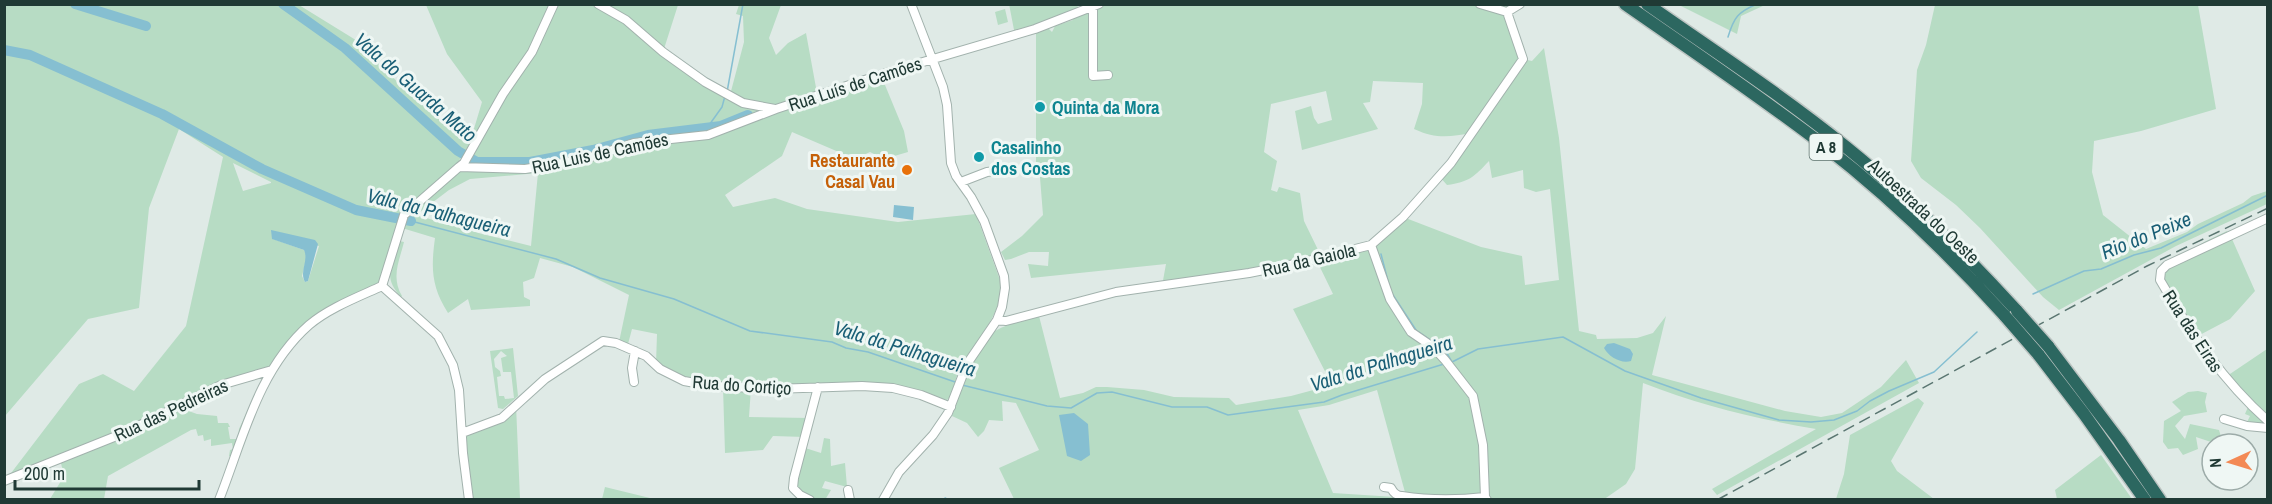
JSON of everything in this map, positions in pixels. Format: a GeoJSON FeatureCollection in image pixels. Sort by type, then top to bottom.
{"type":"FeatureCollection","features":[{"type":"Feature","properties":{"kind":"highway","name":"Autoestrada do Oeste"},"geometry":{"type":"LineString","coordinates":[[1624,4],[1762,99],[1854,170],[1931,239],[2005,316],[2043,350],[2119,440],[2160,500]]}},
{"type":"Feature","properties":{"kind":"highway","name":"Autoestrada do Oeste"},"geometry":{"type":"LineString","coordinates":[[1647,4],[1785,101],[1847,148],[1941,232],[2017,311],[2084,414],[2145,500]]}},
{"type":"Feature","properties":{"kind":"street"},"geometry":{"type":"LineString","coordinates":[[219,500],[243,431],[282,352],[310,324],[350,300],[382,286],[404,215],[462,165],[503,94],[532,52],[554,4]]}},
{"type":"Feature","properties":{"kind":"street"},"geometry":{"type":"LineString","coordinates":[[598,4],[626,20],[663,52],[705,82],[743,103],[776,109]]}},
{"type":"Feature","properties":{"kind":"street"},"geometry":{"type":"LineString","coordinates":[[883,500],[899,472],[939,428],[951,407],[970,357],[997,320],[1005,294],[1004,276],[980,213],[951,163],[945,96],[911,4]]}},
{"type":"Feature","properties":{"kind":"street"},"geometry":{"type":"LineString","coordinates":[[1480,4],[1507,12],[1520,4]]}},
{"type":"Feature","properties":{"kind":"street"},"geometry":{"type":"LineString","coordinates":[[1096,6],[1093,76],[1108,75]]}},
{"type":"Feature","properties":{"kind":"street","name":"Rua Luís de Camões"},"geometry":{"type":"LineString","coordinates":[[776,109],[1035,29],[1082,8],[1096,6]]}},
{"type":"Feature","properties":{"kind":"street","name":"Rua da Gaiola"},"geometry":{"type":"LineString","coordinates":[[997,320],[1006,321],[1116,292],[1183,284],[1300,263],[1371,245],[1403,217],[1451,164],[1523,59],[1507,12]]}},
{"type":"Feature","properties":{"kind":"street","name":"Rua Luis de Camões"},"geometry":{"type":"LineString","coordinates":[[462,165],[525,169],[582,160],[634,143],[708,135],[776,109]]}},
{"type":"Feature","properties":{"kind":"street"},"geometry":{"type":"LineString","coordinates":[[961,182],[995,171]]}},
{"type":"Feature","properties":{"kind":"street","name":"Rua das Eiras"},"geometry":{"type":"LineString","coordinates":[[2268,218],[2167,265],[2161,271],[2160,280],[2191,331],[2224,378],[2268,421]]}},
{"type":"Feature","properties":{"kind":"street"},"geometry":{"type":"LineString","coordinates":[[1371,245],[1390,299],[1411,333],[1433,347],[1473,396],[1483,445],[1486,498],[1441,499],[1401,496],[1394,493],[1391,488],[1384,487]]}},
{"type":"Feature","properties":{"kind":"street"},"geometry":{"type":"LineString","coordinates":[[382,286],[438,336],[446,349],[457,377],[469,500]]}},
{"type":"Feature","properties":{"kind":"street","name":"Rua do Cortiço"},"geometry":{"type":"LineString","coordinates":[[462,433],[502,418],[545,379],[603,341],[616,343],[646,356],[660,369],[684,381],[723,387],[773,389],[862,386],[893,388],[921,395],[951,407]]}},
{"type":"Feature","properties":{"kind":"street"},"geometry":{"type":"LineString","coordinates":[[634,382],[632,368],[635,351]]}},
{"type":"Feature","properties":{"kind":"street","name":"Rua das Pedreiras"},"geometry":{"type":"LineString","coordinates":[[4,481],[113,437],[221,385],[272,370]]}},
{"type":"Feature","properties":{"kind":"street"},"geometry":{"type":"LineString","coordinates":[[810,500],[793,488],[818,387]]}},
{"type":"Feature","properties":{"kind":"street"},"geometry":{"type":"LineString","coordinates":[[2224,419],[2247,426],[2268,428]]}},
{"type":"Feature","properties":{"kind":"street"},"geometry":{"type":"LineString","coordinates":[[848,490],[850,500]]}},
{"type":"Feature","properties":{"kind":"green space"},"geometry":{"type":"Polygon","coordinates":[[[1009,4],[1078,5],[1077,10],[1087,7],[1084,4],[1520,5],[1507,12],[1523,59],[1532,61],[1544,48],[1559,138],[1579,331],[1596,335],[1597,339],[1637,338],[1653,333],[1666,316],[1652,375],[1785,411],[1821,417],[1842,413],[1881,387],[1906,360],[1919,383],[1717,495],[1712,489],[1816,429],[1728,410],[1643,383],[1635,469],[1626,484],[1603,500],[1472,500],[1406,496],[1377,390],[1329,405],[1298,410],[1333,493],[1426,499],[1014,499],[999,468],[1039,450],[1016,403],[1002,401],[1003,421],[989,420],[978,437],[967,423],[952,416],[973,360],[986,340],[998,329],[1039,316],[1060,398],[1083,393],[1096,387],[1107,387],[1144,390],[1174,397],[1229,398],[1236,405],[1291,396],[1332,385],[1293,309],[1333,294],[1316,259],[1162,286],[1166,264],[1031,278],[1028,264],[1048,266],[1049,252],[1029,252],[1005,260],[1001,252],[1022,236],[1043,215],[1039,165],[1036,166],[1036,33],[1048,28],[1052,32],[1055,26],[1073,20],[1073,15],[1015,35],[1009,4]],[[1373,81],[1370,102],[1363,103],[1378,129],[1302,150],[1295,111],[1311,106],[1318,124],[1332,120],[1326,91],[1271,104],[1264,152],[1277,161],[1271,190],[1277,192],[1279,187],[1300,193],[1304,221],[1322,258],[1370,245],[1403,217],[1481,247],[1522,256],[1525,285],[1559,280],[1550,189],[1536,192],[1524,188],[1523,170],[1492,178],[1489,161],[1471,178],[1447,185],[1439,176],[1472,133],[1443,136],[1414,129],[1422,104],[1423,83],[1373,81]]]}},
{"type":"Feature","properties":{"kind":"green space"},"geometry":{"type":"Polygon","coordinates":[[[4,5],[299,5],[359,42],[407,92],[470,142],[482,102],[447,54],[426,5],[678,5],[663,52],[730,95],[744,42],[743,16],[736,14],[739,5],[781,5],[769,38],[776,55],[788,43],[806,33],[817,93],[808,100],[879,80],[885,85],[904,131],[908,152],[884,159],[870,152],[855,159],[792,132],[782,156],[725,195],[733,207],[775,198],[807,209],[898,222],[976,214],[1001,283],[993,317],[961,366],[947,400],[894,387],[773,388],[684,380],[656,364],[657,334],[632,329],[628,344],[619,342],[629,295],[573,267],[540,258],[534,278],[523,282],[524,297],[530,300],[530,306],[471,310],[468,299],[448,313],[435,285],[433,259],[435,238],[402,228],[402,222],[459,167],[467,148],[457,164],[402,213],[380,283],[310,324],[282,352],[234,458],[229,456],[230,450],[233,449],[232,443],[211,446],[211,439],[204,441],[203,435],[198,436],[196,429],[108,476],[104,499],[50,499],[64,476],[60,459],[5,481],[79,384],[103,374],[134,391],[186,326],[223,157],[179,129],[149,208],[139,308],[88,319],[5,416],[4,5]],[[233,163],[243,191],[271,182],[233,163]],[[538,173],[470,179],[449,190],[416,215],[531,246],[538,173]],[[273,239],[304,250],[307,256],[302,276],[305,282],[308,281],[319,246],[273,239]],[[260,377],[227,387],[180,408],[197,414],[217,416],[218,423],[228,423],[230,439],[238,439],[239,429],[262,379],[260,377]]]}},
{"type":"Feature","properties":{"kind":"green space"},"geometry":{"type":"Polygon","coordinates":[[[1679,5],[1765,5],[1741,16],[1737,34],[1679,5]]]}},
{"type":"Feature","properties":{"kind":"green space"},"geometry":{"type":"Polygon","coordinates":[[[1935,5],[2198,5],[2216,109],[2141,131],[2094,141],[2092,172],[2103,215],[2146,249],[2187,232],[2252,196],[2267,191],[2267,204],[2176,246],[2059,310],[2043,297],[1956,205],[1921,178],[1911,161],[1917,70],[1926,45],[1935,5]]]}},
{"type":"Feature","properties":{"kind":"green space"},"geometry":{"type":"Polygon","coordinates":[[[1005,9],[1008,22],[998,25],[995,12],[1005,9]]]}},
{"type":"Feature","properties":{"kind":"green space"},"geometry":{"type":"Polygon","coordinates":[[[2227,231],[2255,291],[2230,319],[2196,337],[2160,280],[2161,271],[2204,242],[2227,231]]]}},
{"type":"Feature","properties":{"kind":"green space"},"geometry":{"type":"Polygon","coordinates":[[[399,241],[404,242],[396,276],[401,297],[395,290],[390,277],[399,241]]]}},
{"type":"Feature","properties":{"kind":"green space"},"geometry":{"type":"Polygon","coordinates":[[[513,348],[518,396],[503,409],[498,408],[490,351],[513,348]],[[501,351],[494,359],[495,367],[500,371],[501,376],[497,377],[499,396],[504,396],[505,399],[514,398],[511,372],[503,372],[501,358],[507,356],[501,351]]]}},
{"type":"Feature","properties":{"kind":"green space"},"geometry":{"type":"Polygon","coordinates":[[[2267,349],[2267,421],[2224,378],[2267,349]]]}},
{"type":"Feature","properties":{"kind":"green space"},"geometry":{"type":"Polygon","coordinates":[[[723,387],[751,388],[749,417],[810,418],[805,437],[773,436],[763,450],[725,453],[723,387]]]}},
{"type":"Feature","properties":{"kind":"green space"},"geometry":{"type":"Polygon","coordinates":[[[2188,392],[2207,393],[2205,402],[2207,412],[2184,416],[2175,426],[2185,439],[2190,424],[2220,432],[2200,432],[2200,438],[2196,437],[2198,449],[2183,455],[2178,448],[2168,449],[2163,442],[2164,421],[2181,411],[2172,402],[2188,392]]]}},
{"type":"Feature","properties":{"kind":"green space"},"geometry":{"type":"Polygon","coordinates":[[[1918,398],[1924,403],[1891,461],[1897,471],[1934,499],[1836,499],[1844,474],[1850,435],[1918,398]]]}},
{"type":"Feature","properties":{"kind":"green space"},"geometry":{"type":"Polygon","coordinates":[[[516,405],[520,499],[469,499],[462,433],[498,420],[516,405]]]}},
{"type":"Feature","properties":{"kind":"green space"},"geometry":{"type":"Polygon","coordinates":[[[2248,407],[2267,425],[2247,422],[2250,416],[2245,414],[2248,407]]]}},
{"type":"Feature","properties":{"kind":"green space"},"geometry":{"type":"Polygon","coordinates":[[[824,438],[830,439],[831,466],[845,463],[847,487],[825,481],[822,488],[831,490],[825,500],[810,499],[800,495],[794,478],[802,447],[821,453],[824,438]]]}},
{"type":"Feature","properties":{"kind":"green space"},"geometry":{"type":"Polygon","coordinates":[[[2101,455],[2132,499],[2057,499],[2055,490],[2101,455]]]}},
{"type":"Feature","properties":{"kind":"green space"},"geometry":{"type":"Polygon","coordinates":[[[605,487],[654,499],[602,499],[605,487]]]}},
{"type":"Feature","properties":{"kind":"water"},"geometry":{"type":"Polygon","coordinates":[[[894,205],[914,207],[913,220],[893,217],[894,205]]]}},
{"type":"Feature","properties":{"kind":"water"},"geometry":{"type":"Polygon","coordinates":[[[271,230],[315,240],[318,244],[308,281],[305,282],[303,278],[304,250],[272,239],[271,230]]]}},
{"type":"Feature","properties":{"kind":"water"},"geometry":{"type":"Polygon","coordinates":[[[1614,343],[1630,349],[1633,354],[1631,361],[1619,361],[1609,354],[1604,348],[1607,344],[1614,343]]]}},
{"type":"Feature","properties":{"kind":"water"},"geometry":{"type":"Polygon","coordinates":[[[1074,413],[1088,424],[1090,455],[1081,461],[1067,456],[1059,415],[1074,413]]]}},
{"type":"Feature","properties":{"kind":"waterway"},"geometry":{"type":"LineString","coordinates":[[75,4],[146,26]]}},
{"type":"Feature","properties":{"kind":"waterway","name":"Vala do Guarda Mato"},"geometry":{"type":"LineString","coordinates":[[283,4],[345,48],[458,151],[477,162],[530,162],[593,150],[648,135],[721,126],[748,115]]}},
{"type":"Feature","properties":{"kind":"waterway"},"geometry":{"type":"LineString","coordinates":[[727,92],[743,4]]}},
{"type":"Feature","properties":{"kind":"waterway"},"geometry":{"type":"LineString","coordinates":[[1728,37],[1738,16],[1757,4]]}},
{"type":"Feature","properties":{"kind":"waterway","name":"Vala da Palhagueira"},"geometry":{"type":"LineString","coordinates":[[4,50],[30,55],[162,114],[262,169],[356,210],[411,221]]}},
{"type":"Feature","properties":{"kind":"waterway"},"geometry":{"type":"LineString","coordinates":[[707,128],[722,107],[725,96]]}},
{"type":"Feature","properties":{"kind":"waterway","name":"Rio do Peixe"},"geometry":{"type":"LineString","coordinates":[[2033,294],[2084,271],[2101,269],[2134,255],[2161,248],[2268,195]]}},
{"type":"Feature","properties":{"kind":"waterway","name":"Vala da Palhagueira"},"geometry":{"type":"LineString","coordinates":[[411,221],[556,259],[600,278],[674,299],[750,331],[832,342],[958,383]]}},
{"type":"Feature","properties":{"kind":"waterway"},"geometry":{"type":"LineString","coordinates":[[1381,254],[1389,285]]}},
{"type":"Feature","properties":{"kind":"waterway"},"geometry":{"type":"LineString","coordinates":[[1391,292],[1416,330],[1445,350],[1452,362]]}},
{"type":"Feature","properties":{"kind":"waterway","name":"Vala da Palhagueira"},"geometry":{"type":"LineString","coordinates":[[1452,362],[1478,349],[1563,337],[1625,371],[1701,398],[1779,420],[1811,422],[1834,420],[1857,411],[1889,391],[1934,372],[1977,332]]}},
{"type":"Feature","properties":{"kind":"waterway","name":"Vala da Palhagueira"},"geometry":{"type":"LineString","coordinates":[[962,385],[1047,406],[1071,408],[1097,393],[1112,392],[1172,407],[1207,407],[1228,415],[1324,402],[1444,364]]}},
{"type":"Feature","properties":{"kind":"waterway"},"geometry":{"type":"LineString","coordinates":[[945,498],[949,500]]}},
{"type":"Feature","properties":{"kind":"railway"},"geometry":{"type":"LineString","coordinates":[[1717,500],[2147,266],[2268,208]]}},
{"type":"Feature","properties":{"kind":"place","name":"Quinta da Mora"},"geometry":{"type":"Point","coordinates":[1040,107]}},
{"type":"Feature","properties":{"kind":"place","name":"Casalinho dos Costas"},"geometry":{"type":"Point","coordinates":[979,157]}},
{"type":"Feature","properties":{"kind":"place","name":"Restaurante Casal Vau"},"geometry":{"type":"Point","coordinates":[907,170]}}]}
